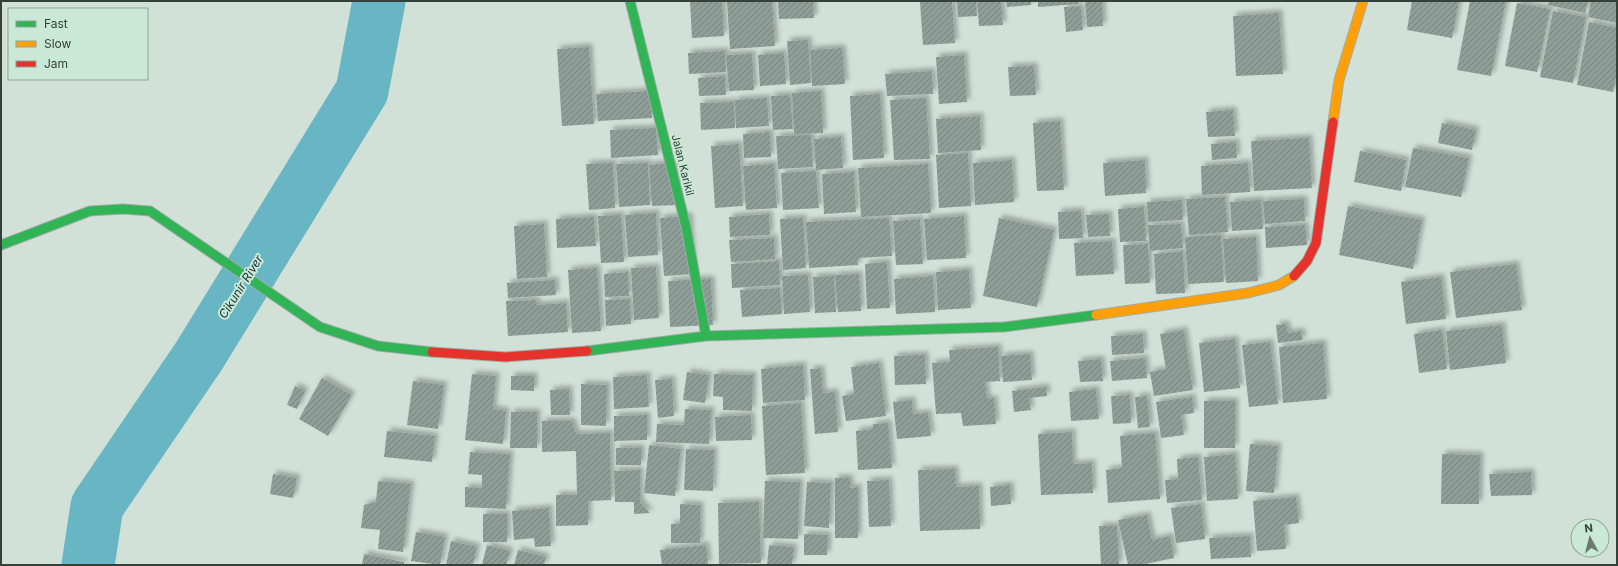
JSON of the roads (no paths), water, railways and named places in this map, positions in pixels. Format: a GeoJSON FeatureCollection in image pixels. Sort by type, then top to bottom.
{"type":"FeatureCollection","features":[{"type":"Feature","properties":{"kind":"street","name":"Jalan Karikil"},"geometry":{"type":"LineString","coordinates":[[630,1],[686,227],[706,336]]}},
{"type":"Feature","properties":{"kind":"street"},"geometry":{"type":"LineString","coordinates":[[1,245],[90,211],[123,209],[150,211],[320,327],[378,346],[408,350],[506,356],[606,349],[706,336],[1004,327],[1181,304],[1248,293],[1278,285],[1297,274],[1307,261],[1316,243],[1339,80],[1363,1]]}},
{"type":"Feature","properties":{"kind":"waterway","name":"Cikunir River"},"geometry":{"type":"LineString","coordinates":[[88,565],[97,506],[199,356],[362,91],[379,1]]}}]}
